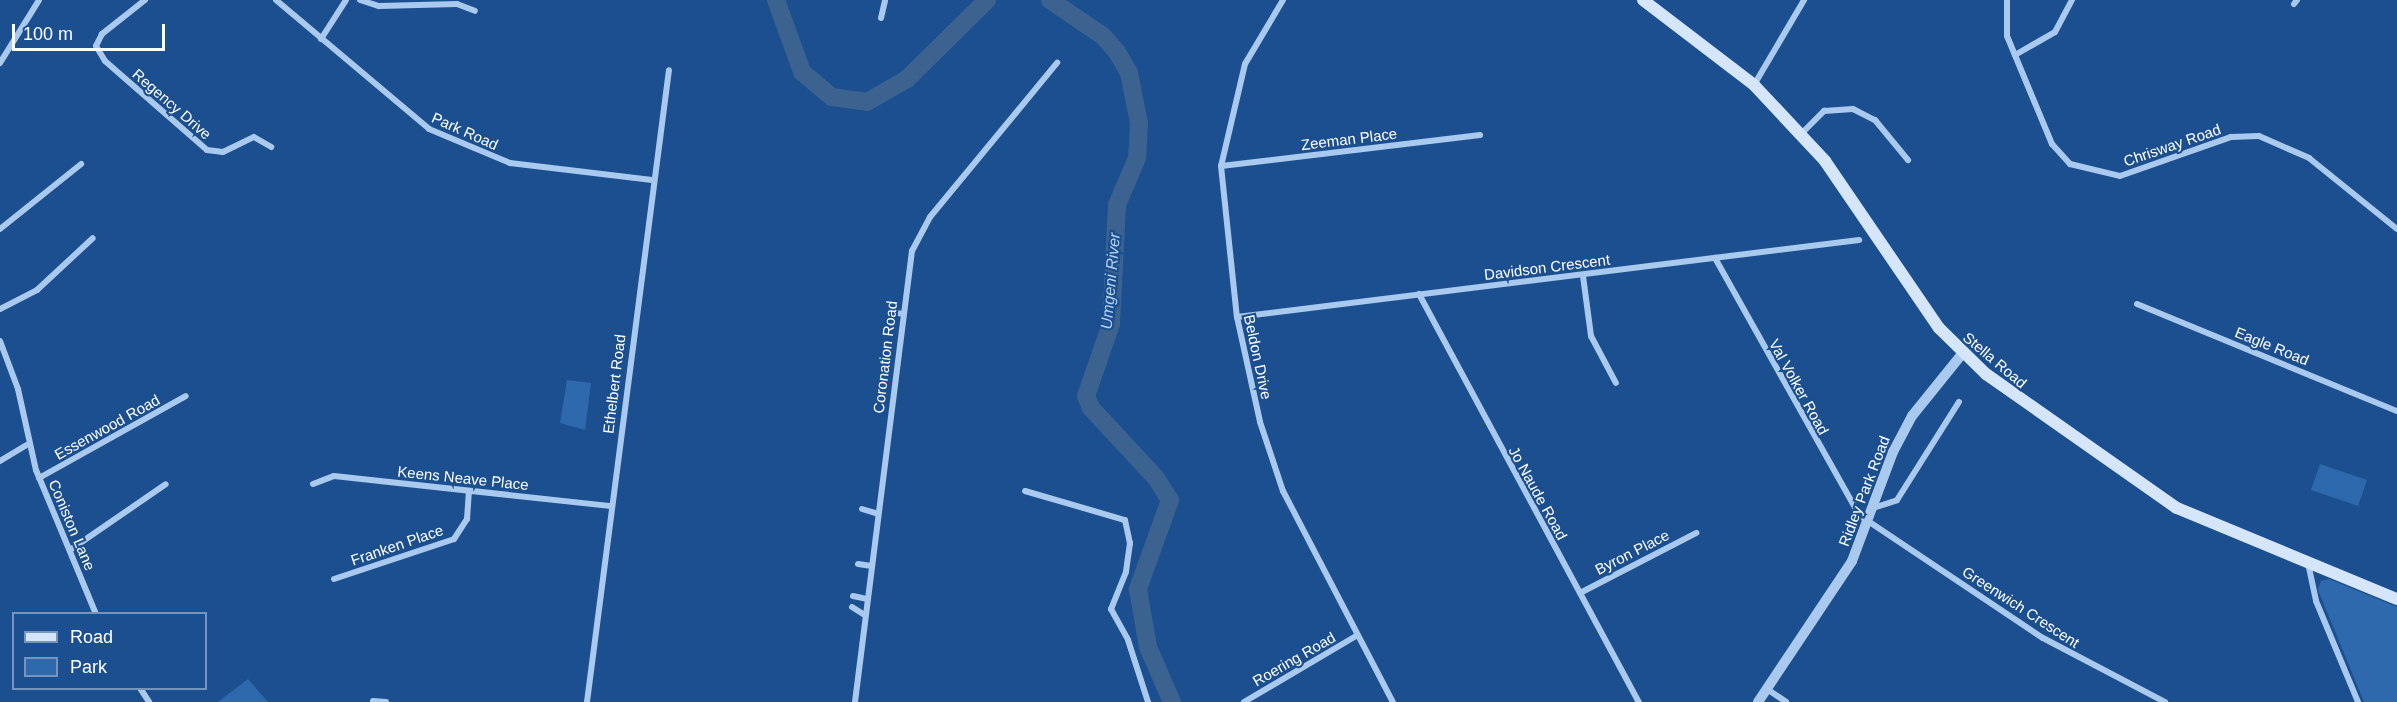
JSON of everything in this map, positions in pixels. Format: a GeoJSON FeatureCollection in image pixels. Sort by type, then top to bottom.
{"type":"FeatureCollection","features":[{"type":"Feature","properties":{"kind":"main road","name":"Stella Road"},"geometry":{"type":"LineString","coordinates":[[1643,0],[1754,86],[1800,135],[1858,205],[1930,317],[1962,354],[2027,406],[2169,504],[2397,599]]}},
{"type":"Feature","properties":{"kind":"street"},"geometry":{"type":"LineString","coordinates":[[0,63],[39,0]]}},
{"type":"Feature","properties":{"kind":"street","name":"Regency Drive"},"geometry":{"type":"LineString","coordinates":[[145,0],[102,34],[96,46],[105,61],[207,150],[223,152],[254,137],[271,147]]}},
{"type":"Feature","properties":{"kind":"street","name":"Park Road"},"geometry":{"type":"LineString","coordinates":[[276,0],[413,118],[452,140],[510,164],[652,180]]}},
{"type":"Feature","properties":{"kind":"street"},"geometry":{"type":"LineString","coordinates":[[321,39],[346,0]]}},
{"type":"Feature","properties":{"kind":"street"},"geometry":{"type":"LineString","coordinates":[[360,0],[379,6],[457,4],[475,11]]}},
{"type":"Feature","properties":{"kind":"street"},"geometry":{"type":"LineString","coordinates":[[881,18],[885,0]]}},
{"type":"Feature","properties":{"kind":"street","name":"Beldon Drive"},"geometry":{"type":"LineString","coordinates":[[1283,0],[1245,64],[1221,166],[1237,317],[1260,422],[1283,491],[1356,636],[1393,702]]}},
{"type":"Feature","properties":{"kind":"street"},"geometry":{"type":"LineString","coordinates":[[1754,86],[1804,0]]}},
{"type":"Feature","properties":{"kind":"street","name":"Chrisway Road"},"geometry":{"type":"LineString","coordinates":[[2007,0],[2005,27],[2052,144],[2079,168],[2120,176],[2231,137],[2259,136],[2308,158],[2397,230]]}},
{"type":"Feature","properties":{"kind":"street"},"geometry":{"type":"LineString","coordinates":[[2015,55],[2055,32],[2072,0]]}},
{"type":"Feature","properties":{"kind":"street","name":"Coronation Road"},"geometry":{"type":"LineString","coordinates":[[855,702],[912,251],[925,225],[1057,63]]}},
{"type":"Feature","properties":{"kind":"street","name":"Ethelbert Road"},"geometry":{"type":"LineString","coordinates":[[587,702],[652,180],[669,70]]}},
{"type":"Feature","properties":{"kind":"street"},"geometry":{"type":"LineString","coordinates":[[1800,135],[1824,111],[1852,110],[1875,120],[1908,160]]}},
{"type":"Feature","properties":{"kind":"street","name":"Zeeman Place"},"geometry":{"type":"LineString","coordinates":[[1221,166],[1480,135]]}},
{"type":"Feature","properties":{"kind":"street"},"geometry":{"type":"LineString","coordinates":[[0,229],[81,164]]}},
{"type":"Feature","properties":{"kind":"street"},"geometry":{"type":"LineString","coordinates":[[0,309],[36,290],[93,238]]}},
{"type":"Feature","properties":{"kind":"street","name":"Davidson Crescent"},"geometry":{"type":"LineString","coordinates":[[1237,317],[1583,276],[1859,240]]}},
{"type":"Feature","properties":{"kind":"street","name":"Val Volker Road"},"geometry":{"type":"LineString","coordinates":[[1715,258],[1849,503],[1869,521]]}},
{"type":"Feature","properties":{"kind":"street"},"geometry":{"type":"LineString","coordinates":[[1583,276],[1591,336],[1616,383]]}},
{"type":"Feature","properties":{"kind":"street","name":"Jo Naude Road"},"geometry":{"type":"LineString","coordinates":[[1419,294],[1639,702]]}},
{"type":"Feature","properties":{"kind":"street","name":"Eagle Road"},"geometry":{"type":"LineString","coordinates":[[2137,304],[2397,411]]}},
{"type":"Feature","properties":{"kind":"street"},"geometry":{"type":"LineString","coordinates":[[891,312],[903,314]]}},
{"type":"Feature","properties":{"kind":"street","name":"Coniston Lane"},"geometry":{"type":"LineString","coordinates":[[0,341],[18,389],[27,445],[95,612]]}},
{"type":"Feature","properties":{"kind":"street","name":"Ridley Park Road"},"geometry":{"type":"LineString","coordinates":[[1758,702],[1852,561],[1912,416],[1962,354]]}},
{"type":"Feature","properties":{"kind":"street","name":"Essenwood Road"},"geometry":{"type":"LineString","coordinates":[[39,478],[186,396]]}},
{"type":"Feature","properties":{"kind":"street"},"geometry":{"type":"LineString","coordinates":[[1873,508],[1897,500],[1959,402]]}},
{"type":"Feature","properties":{"kind":"street"},"geometry":{"type":"LineString","coordinates":[[0,461],[27,445]]}},
{"type":"Feature","properties":{"kind":"street","name":"Keens Neave Place"},"geometry":{"type":"LineString","coordinates":[[313,484],[334,476],[611,506]]}},
{"type":"Feature","properties":{"kind":"street"},"geometry":{"type":"LineString","coordinates":[[70,549],[166,484]]}},
{"type":"Feature","properties":{"kind":"street","name":"Franken Place"},"geometry":{"type":"LineString","coordinates":[[334,579],[454,538],[467,519],[469,491]]}},
{"type":"Feature","properties":{"kind":"street"},"geometry":{"type":"LineString","coordinates":[[1025,492],[1125,520],[1130,543],[1126,572],[1111,609],[1128,640],[1148,702]]}},
{"type":"Feature","properties":{"kind":"street"},"geometry":{"type":"LineString","coordinates":[[862,509],[878,514]]}},
{"type":"Feature","properties":{"kind":"street","name":"Greenwich Crescent"},"geometry":{"type":"LineString","coordinates":[[1869,521],[2043,638],[2165,702]]}},
{"type":"Feature","properties":{"kind":"street","name":"Byron Place"},"geometry":{"type":"LineString","coordinates":[[1580,593],[1696,533]]}},
{"type":"Feature","properties":{"kind":"street"},"geometry":{"type":"LineString","coordinates":[[2308,563],[2316,601],[2358,702]]}},
{"type":"Feature","properties":{"kind":"street"},"geometry":{"type":"LineString","coordinates":[[858,564],[872,566]]}},
{"type":"Feature","properties":{"kind":"street"},"geometry":{"type":"LineString","coordinates":[[853,596],[867,599]]}},
{"type":"Feature","properties":{"kind":"street"},"geometry":{"type":"LineString","coordinates":[[852,606],[865,615]]}},
{"type":"Feature","properties":{"kind":"street","name":"Roering Road"},"geometry":{"type":"LineString","coordinates":[[1244,702],[1253,700],[1356,636]]}},
{"type":"Feature","properties":{"kind":"street"},"geometry":{"type":"LineString","coordinates":[[1767,689],[1786,702]]}},
{"type":"Feature","properties":{"kind":"street"},"geometry":{"type":"LineString","coordinates":[[373,700],[386,702]]}},
{"type":"Feature","properties":{"kind":"green space"},"geometry":{"type":"Polygon","coordinates":[[[567,380],[591,383],[585,430],[560,423],[567,380]]]}},
{"type":"Feature","properties":{"kind":"green space"},"geometry":{"type":"Polygon","coordinates":[[[2320,464],[2367,480],[2358,506],[2311,490],[2320,464]]]}},
{"type":"Feature","properties":{"kind":"green space"},"geometry":{"type":"Polygon","coordinates":[[[2329,579],[2397,607],[2397,702],[2364,702],[2318,590],[2321,581],[2329,579]]]}},
{"type":"Feature","properties":{"kind":"green space"},"geometry":{"type":"Polygon","coordinates":[[[248,679],[268,702],[218,702],[248,679]]]}},
{"type":"Feature","properties":{"kind":"waterway","name":"Umgeni River"},"geometry":{"type":"LineString","coordinates":[[776,0],[802,72],[832,97],[867,102],[907,79],[987,0]]}},
{"type":"Feature","properties":{"kind":"waterway","name":"Umgeni River"},"geometry":{"type":"LineString","coordinates":[[1050,0],[1103,36],[1117,52],[1129,73],[1139,123],[1137,158],[1117,205],[1111,324],[1086,396],[1091,408],[1156,478],[1170,500],[1138,589],[1148,647],[1172,702]]}}]}
